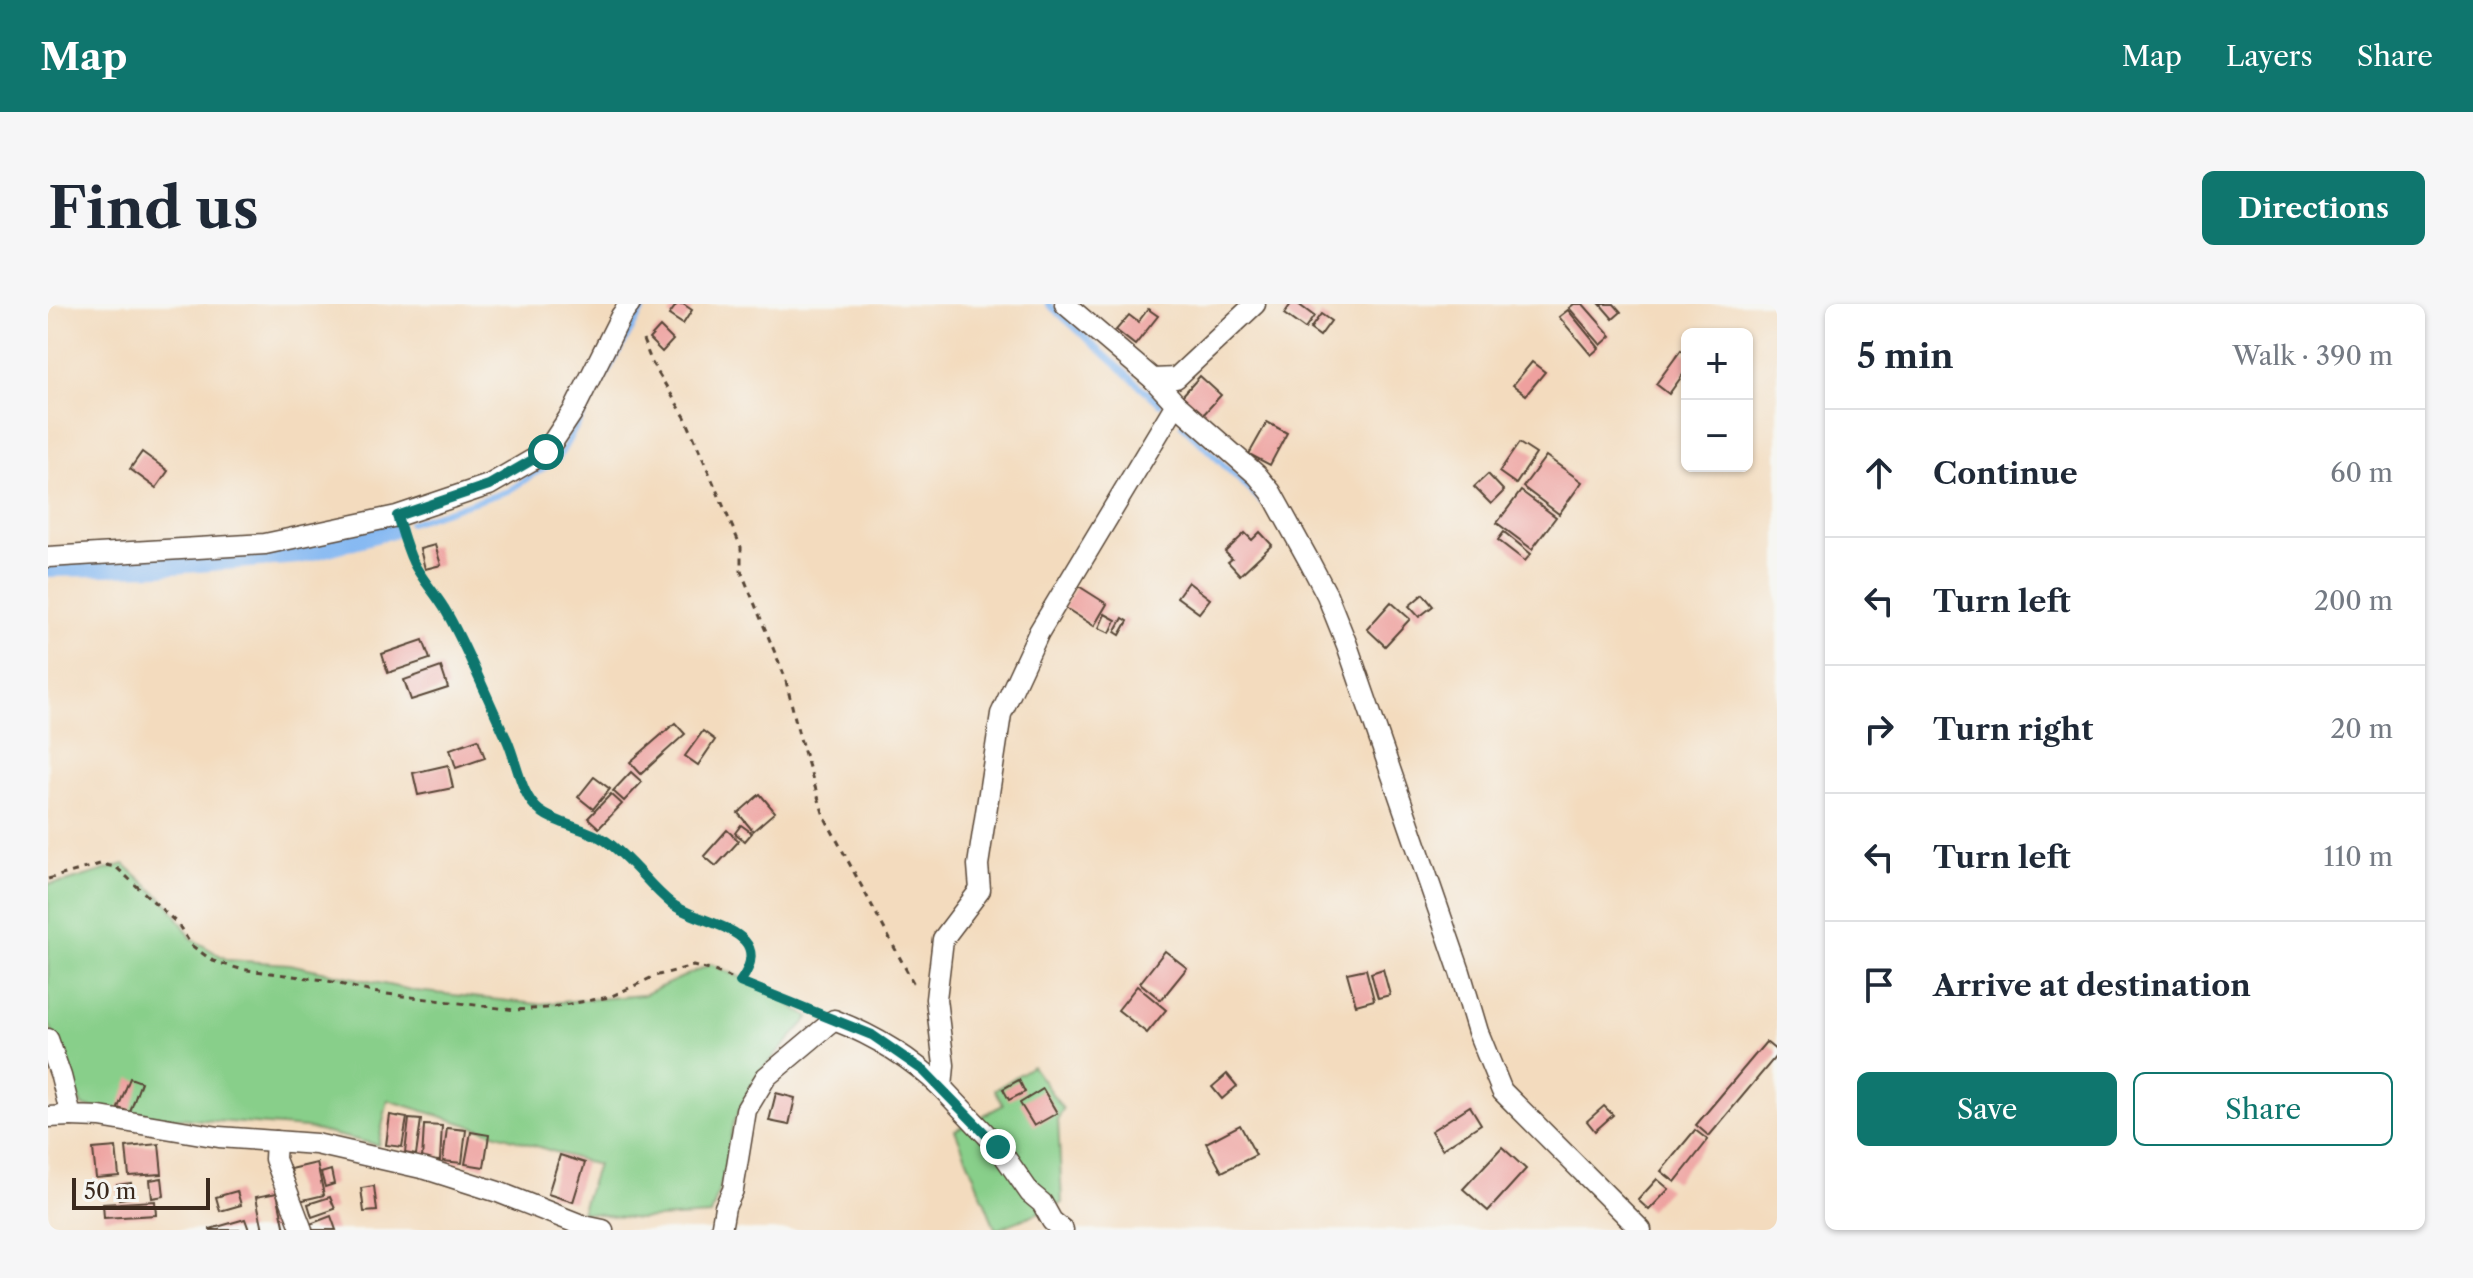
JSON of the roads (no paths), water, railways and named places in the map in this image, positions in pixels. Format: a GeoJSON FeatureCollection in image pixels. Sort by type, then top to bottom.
{"type":"FeatureCollection","features":[{"type":"Feature","properties":{"kind":"street"},"geometry":{"type":"LineString","coordinates":[[48,557],[265,544],[397,516],[489,485],[546,452],[574,410],[630,304]]}},
{"type":"Feature","properties":{"kind":"street"},"geometry":{"type":"LineString","coordinates":[[1065,304],[1153,379],[1176,404],[1257,475],[1271,492],[1327,595],[1347,645],[1478,1032],[1502,1091],[1641,1230]]}},
{"type":"Feature","properties":{"kind":"street"},"geometry":{"type":"LineString","coordinates":[[1153,379],[1176,378],[1255,304]]}},
{"type":"Feature","properties":{"kind":"street"},"geometry":{"type":"LineString","coordinates":[[942,1088],[944,1065],[936,999],[943,939],[980,890],[978,865],[1001,714],[1039,632],[1176,404]]}},
{"type":"Feature","properties":{"kind":"street"},"geometry":{"type":"LineString","coordinates":[[721,1230],[725,1207],[733,1190],[746,1110],[766,1077],[834,1020],[872,1035],[908,1058],[942,1088],[998,1147],[1030,1193],[1063,1230]]}},
{"type":"Feature","properties":{"kind":"street"},"geometry":{"type":"LineString","coordinates":[[48,1039],[71,1116]]}},
{"type":"Feature","properties":{"kind":"street"},"geometry":{"type":"LineString","coordinates":[[48,1117],[100,1117],[219,1137],[316,1144],[426,1169],[498,1192],[584,1226],[603,1230]]}},
{"type":"Feature","properties":{"kind":"street"},"geometry":{"type":"LineString","coordinates":[[276,1141],[275,1159],[302,1230]]}},
{"type":"Feature","properties":{"kind":"waterway"},"geometry":{"type":"LineString","coordinates":[[410,523],[508,491],[558,459],[646,304]]}},
{"type":"Feature","properties":{"kind":"waterway"},"geometry":{"type":"LineString","coordinates":[[1048,304],[1160,404]]}},
{"type":"Feature","properties":{"kind":"waterway"},"geometry":{"type":"LineString","coordinates":[[1182,425],[1262,502]]}},
{"type":"Feature","properties":{"kind":"waterway"},"geometry":{"type":"LineString","coordinates":[[48,567],[160,565],[299,554],[393,528]]}}]}
